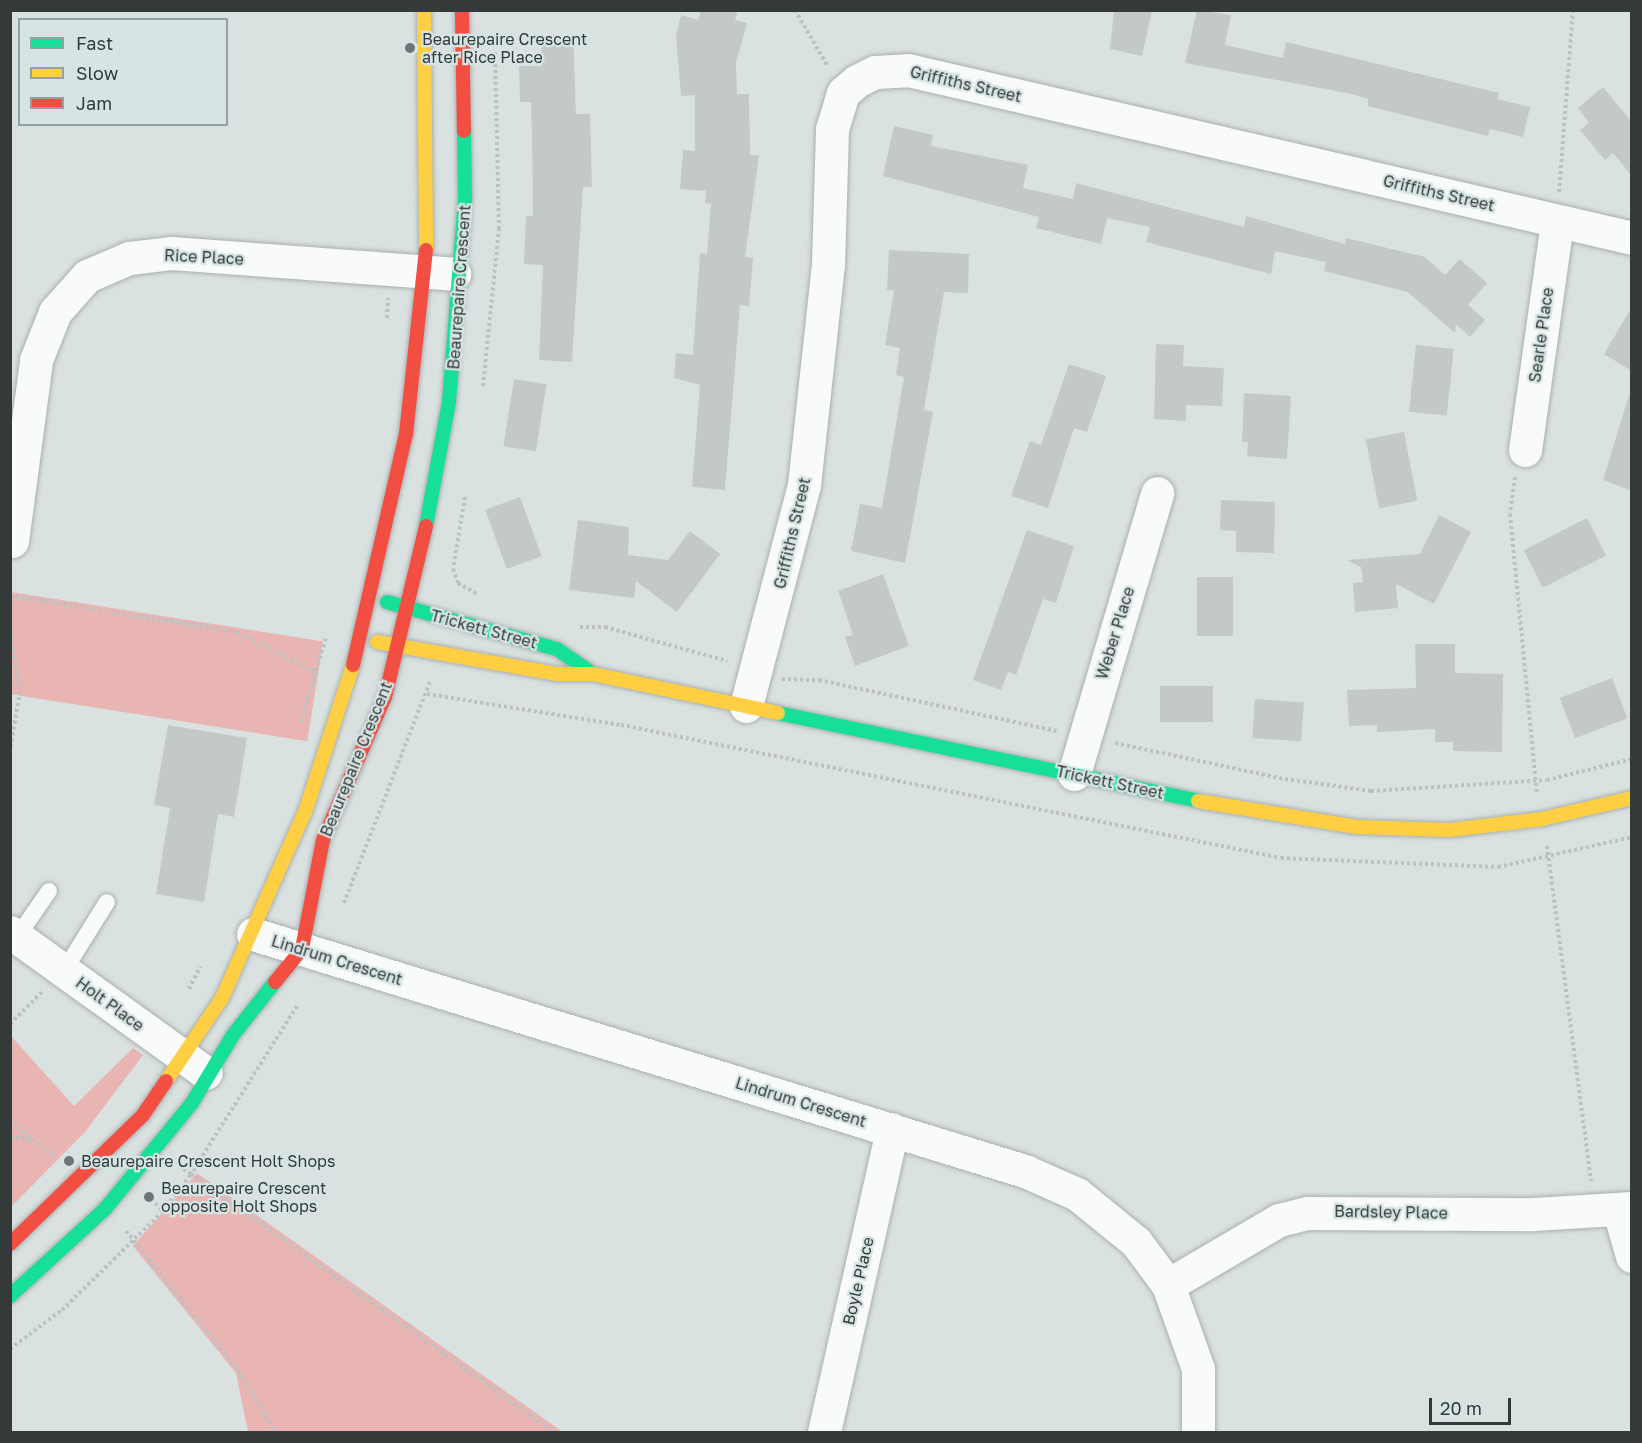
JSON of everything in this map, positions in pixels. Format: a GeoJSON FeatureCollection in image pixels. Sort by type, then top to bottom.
{"type":"FeatureCollection","features":[{"type":"Feature","properties":{"kind":"street","name":"Beaurepaire Crescent"},"geometry":{"type":"LineString","coordinates":[[10,1296],[80,1236],[156,1148],[198,1067],[305,812],[349,684],[406,434],[426,272],[424,10]]}},
{"type":"Feature","properties":{"kind":"street","name":"Beaurepaire Crescent"},"geometry":{"type":"LineString","coordinates":[[10,1244],[143,1115],[233,1035],[302,949],[323,840],[385,697],[407,608],[449,402],[462,275],[466,114],[462,10]]}},
{"type":"Feature","properties":{"kind":"street","name":"Griffiths Street"},"geometry":{"type":"LineString","coordinates":[[746,706],[787,565],[816,406],[832,129],[843,93],[875,72],[908,70],[1632,238]]}},
{"type":"Feature","properties":{"kind":"street","name":"Searle Place"},"geometry":{"type":"LineString","coordinates":[[1525,450],[1557,221]]}},
{"type":"Feature","properties":{"kind":"street","name":"Rice Place"},"geometry":{"type":"LineString","coordinates":[[12,541],[36,360],[55,312],[87,276],[129,258],[171,253],[462,275]]}},
{"type":"Feature","properties":{"kind":"street","name":"Weber Place"},"geometry":{"type":"LineString","coordinates":[[1074,774],[1157,493]]}},
{"type":"Feature","properties":{"kind":"street","name":"Trickett Street"},"geometry":{"type":"LineString","coordinates":[[370,597],[557,648],[593,674]]}},
{"type":"Feature","properties":{"kind":"street","name":"Trickett Street"},"geometry":{"type":"LineString","coordinates":[[359,638],[397,647],[556,674],[593,674],[1262,815],[1403,831],[1542,819],[1632,798]]}},
{"type":"Feature","properties":{"kind":"street","name":"Holt Place"},"geometry":{"type":"LineString","coordinates":[[14,934],[198,1067]]}},
{"type":"Feature","properties":{"kind":"street","name":"Lindrum Crescent"},"geometry":{"type":"LineString","coordinates":[[253,934],[1025,1171],[1077,1194],[1136,1242],[1168,1285],[1198,1369],[1198,1432]]}},
{"type":"Feature","properties":{"kind":"street","name":"Boyle Place"},"geometry":{"type":"LineString","coordinates":[[824,1432],[892,1130]]}},
{"type":"Feature","properties":{"kind":"street"},"geometry":{"type":"LineString","coordinates":[[1615,1210],[1632,1256]]}},
{"type":"Feature","properties":{"kind":"street","name":"Bardsley Place"},"geometry":{"type":"LineString","coordinates":[[1168,1285],[1279,1220],[1308,1213],[1615,1210]]}},
{"type":"Feature","properties":{"kind":"lane"},"geometry":{"type":"LineString","coordinates":[[14,934],[49,891]]}},
{"type":"Feature","properties":{"kind":"lane"},"geometry":{"type":"LineString","coordinates":[[64,971],[107,902]]}},
{"type":"Feature","properties":{"kind":"path"},"geometry":{"type":"LineString","coordinates":[[795,10],[843,93]]}},
{"type":"Feature","properties":{"kind":"path"},"geometry":{"type":"LineString","coordinates":[[1557,221],[1573,10]]}},
{"type":"Feature","properties":{"kind":"path"},"geometry":{"type":"LineString","coordinates":[[481,400],[498,251],[500,97]]}},
{"type":"Feature","properties":{"kind":"path"},"geometry":{"type":"LineString","coordinates":[[1525,450],[1510,513],[1535,781]]}},
{"type":"Feature","properties":{"kind":"path"},"geometry":{"type":"LineString","coordinates":[[466,493],[453,569],[458,583],[486,596]]}},
{"type":"Feature","properties":{"kind":"path"},"geometry":{"type":"LineString","coordinates":[[10,596],[237,632],[316,672]]}},
{"type":"Feature","properties":{"kind":"path"},"geometry":{"type":"LineString","coordinates":[[571,628],[605,627],[734,664]]}},
{"type":"Feature","properties":{"kind":"path"},"geometry":{"type":"LineString","coordinates":[[10,632],[20,691],[10,751]]}},
{"type":"Feature","properties":{"kind":"path"},"geometry":{"type":"LineString","coordinates":[[785,680],[819,680],[1285,779],[1371,790],[1535,781],[1632,759]]}},
{"type":"Feature","properties":{"kind":"path"},"geometry":{"type":"LineString","coordinates":[[339,914],[416,708],[427,694],[621,725],[1281,858],[1458,867],[1549,859],[1632,837]]}},
{"type":"Feature","properties":{"kind":"path"},"geometry":{"type":"LineString","coordinates":[[1549,859],[1615,1210]]}},
{"type":"Feature","properties":{"kind":"path"},"geometry":{"type":"LineString","coordinates":[[10,1348],[62,1310],[163,1211],[191,1174],[303,997]]}},
{"type":"Feature","properties":{"kind":"path"},"geometry":{"type":"LineString","coordinates":[[10,1120],[62,1164]]}},
{"type":"Feature","properties":{"kind":"path"},"geometry":{"type":"LineString","coordinates":[[10,1136],[36,1142]]}},
{"type":"Feature","properties":{"kind":"path"},"geometry":{"type":"LineString","coordinates":[[156,1148],[555,1432]]}},
{"type":"Feature","properties":{"kind":"path"},"geometry":{"type":"LineString","coordinates":[[149,1197],[163,1211]]}},
{"type":"Feature","properties":{"kind":"path"},"geometry":{"type":"LineString","coordinates":[[135,1239],[238,1370],[276,1432]]}},
{"type":"Feature","properties":{"kind":"shaded area"},"geometry":{"type":"Polygon","coordinates":[[[11,592],[323,641],[307,741],[10,694],[11,592]]]}},
{"type":"Feature","properties":{"kind":"shaded area"},"geometry":{"type":"Polygon","coordinates":[[[11,1036],[74,1106],[133,1048],[143,1055],[85,1132],[11,1207],[11,1036]]]}},
{"type":"Feature","properties":{"kind":"shaded area"},"geometry":{"type":"Polygon","coordinates":[[[197,1173],[563,1432],[248,1432],[236,1373],[133,1246],[197,1173]]]}},
{"type":"Feature","properties":{"kind":"building"},"geometry":{"type":"Polygon","coordinates":[[[701,10],[738,10],[735,20],[747,23],[736,63],[737,94],[749,94],[750,155],[759,155],[745,257],[753,258],[749,306],[740,305],[725,490],[692,487],[700,385],[674,378],[676,353],[693,355],[700,253],[707,254],[711,204],[705,203],[706,191],[680,189],[683,150],[695,151],[695,95],[681,96],[676,35],[681,15],[698,20],[701,10]]]}},
{"type":"Feature","properties":{"kind":"building"},"geometry":{"type":"Polygon","coordinates":[[[1114,10],[1152,10],[1142,56],[1110,49],[1114,10]]]}},
{"type":"Feature","properties":{"kind":"building"},"geometry":{"type":"Polygon","coordinates":[[[1197,10],[1231,15],[1225,45],[1283,58],[1286,42],[1499,93],[1497,99],[1530,107],[1523,137],[1490,129],[1488,136],[1368,106],[1368,99],[1352,94],[1185,63],[1197,10]]]}},
{"type":"Feature","properties":{"kind":"building"},"geometry":{"type":"Polygon","coordinates":[[[573,35],[576,114],[590,114],[592,187],[583,187],[572,362],[539,360],[543,265],[524,264],[526,216],[533,216],[532,134],[531,102],[520,102],[519,66],[542,66],[541,36],[573,35]]]}},
{"type":"Feature","properties":{"kind":"building"},"geometry":{"type":"Polygon","coordinates":[[[1603,87],[1632,122],[1632,176],[1613,153],[1605,160],[1580,130],[1589,123],[1578,108],[1603,87]]]}},
{"type":"Feature","properties":{"kind":"building"},"geometry":{"type":"Polygon","coordinates":[[[894,126],[933,135],[931,146],[1028,165],[1023,188],[1073,199],[1076,183],[1244,227],[1246,216],[1345,244],[1346,238],[1425,257],[1445,275],[1460,259],[1487,283],[1468,305],[1485,320],[1470,337],[1456,324],[1455,333],[1408,292],[1324,271],[1326,262],[1275,251],[1271,274],[1146,242],[1150,227],[1107,218],[1101,244],[1036,228],[1039,217],[883,176],[894,126]]]}},
{"type":"Feature","properties":{"kind":"building"},"geometry":{"type":"Polygon","coordinates":[[[889,250],[969,254],[968,293],[944,292],[924,410],[933,412],[905,563],[851,551],[860,504],[882,508],[904,377],[896,375],[900,348],[885,345],[894,290],[887,290],[889,250]]]}},
{"type":"Feature","properties":{"kind":"building"},"geometry":{"type":"Polygon","coordinates":[[[1632,307],[1632,371],[1604,354],[1632,307]]]}},
{"type":"Feature","properties":{"kind":"building"},"geometry":{"type":"Polygon","coordinates":[[[1156,344],[1184,345],[1183,366],[1224,368],[1222,406],[1186,405],[1186,421],[1154,419],[1156,344]]]}},
{"type":"Feature","properties":{"kind":"building"},"geometry":{"type":"Polygon","coordinates":[[[1416,345],[1454,349],[1447,416],[1409,412],[1416,345]]]}},
{"type":"Feature","properties":{"kind":"building"},"geometry":{"type":"Polygon","coordinates":[[[1069,364],[1106,376],[1087,432],[1074,428],[1048,508],[1011,496],[1030,441],[1041,445],[1069,364]]]}},
{"type":"Feature","properties":{"kind":"building"},"geometry":{"type":"Polygon","coordinates":[[[514,379],[547,384],[536,451],[503,446],[514,379]]]}},
{"type":"Feature","properties":{"kind":"building"},"geometry":{"type":"Polygon","coordinates":[[[1244,393],[1291,396],[1287,459],[1247,456],[1248,442],[1242,442],[1244,393]]]}},
{"type":"Feature","properties":{"kind":"building"},"geometry":{"type":"Polygon","coordinates":[[[1629,395],[1632,396],[1632,491],[1603,480],[1629,395]]]}},
{"type":"Feature","properties":{"kind":"building"},"geometry":{"type":"Polygon","coordinates":[[[1404,432],[1417,501],[1379,508],[1366,439],[1404,432]]]}},
{"type":"Feature","properties":{"kind":"building"},"geometry":{"type":"Polygon","coordinates":[[[520,497],[542,556],[507,569],[485,510],[520,497]]]}},
{"type":"Feature","properties":{"kind":"building"},"geometry":{"type":"Polygon","coordinates":[[[1221,500],[1275,502],[1274,553],[1236,552],[1236,531],[1220,530],[1221,500]]]}},
{"type":"Feature","properties":{"kind":"building"},"geometry":{"type":"Polygon","coordinates":[[[1439,515],[1471,532],[1434,604],[1396,584],[1398,608],[1355,612],[1353,583],[1363,582],[1361,567],[1347,560],[1420,554],[1439,515]]]}},
{"type":"Feature","properties":{"kind":"building"},"geometry":{"type":"Polygon","coordinates":[[[1587,518],[1606,555],[1543,588],[1524,550],[1587,518]]]}},
{"type":"Feature","properties":{"kind":"building"},"geometry":{"type":"Polygon","coordinates":[[[578,520],[629,527],[628,555],[668,560],[690,531],[720,554],[677,612],[636,581],[634,598],[569,590],[578,520]]]}},
{"type":"Feature","properties":{"kind":"building"},"geometry":{"type":"Polygon","coordinates":[[[1027,530],[1074,546],[1056,603],[1043,599],[1016,675],[1008,672],[1001,690],[973,680],[1027,530]]]}},
{"type":"Feature","properties":{"kind":"building"},"geometry":{"type":"Polygon","coordinates":[[[883,574],[909,646],[855,666],[845,637],[853,635],[838,591],[883,574]]]}},
{"type":"Feature","properties":{"kind":"building"},"geometry":{"type":"Polygon","coordinates":[[[1197,577],[1233,577],[1233,636],[1197,636],[1197,577]]]}},
{"type":"Feature","properties":{"kind":"building"},"geometry":{"type":"Polygon","coordinates":[[[1415,644],[1455,644],[1455,673],[1503,674],[1502,752],[1453,751],[1453,742],[1435,742],[1435,729],[1377,732],[1377,725],[1349,726],[1347,690],[1416,688],[1415,644]]]}},
{"type":"Feature","properties":{"kind":"building"},"geometry":{"type":"Polygon","coordinates":[[[1612,678],[1627,718],[1575,738],[1560,698],[1612,678]]]}},
{"type":"Feature","properties":{"kind":"building"},"geometry":{"type":"Polygon","coordinates":[[[1160,686],[1213,686],[1213,722],[1160,722],[1160,686]]]}},
{"type":"Feature","properties":{"kind":"building"},"geometry":{"type":"Polygon","coordinates":[[[1255,699],[1304,702],[1301,741],[1252,738],[1255,699]]]}},
{"type":"Feature","properties":{"kind":"building"},"geometry":{"type":"Polygon","coordinates":[[[168,725],[247,738],[234,817],[218,814],[204,902],[156,894],[170,808],[154,805],[168,725]]]}},
{"type":"Feature","properties":{"kind":"traffic: fast"},"geometry":{"type":"LineString","coordinates":[[426,526],[449,402],[465,199],[464,131]]}},
{"type":"Feature","properties":{"kind":"traffic: fast"},"geometry":{"type":"LineString","coordinates":[[387,602],[557,649],[593,674]]}},
{"type":"Feature","properties":{"kind":"traffic: fast"},"geometry":{"type":"LineString","coordinates":[[778,713],[1198,801]]}},
{"type":"Feature","properties":{"kind":"traffic: fast"},"geometry":{"type":"LineString","coordinates":[[10,1296],[105,1209],[192,1103],[233,1035],[275,982]]}},
{"type":"Feature","properties":{"kind":"traffic: slow"},"geometry":{"type":"LineString","coordinates":[[424,10],[426,250]]}},
{"type":"Feature","properties":{"kind":"traffic: slow"},"geometry":{"type":"LineString","coordinates":[[377,642],[556,674],[593,674],[778,713]]}},
{"type":"Feature","properties":{"kind":"traffic: slow"},"geometry":{"type":"LineString","coordinates":[[166,1081],[222,998],[305,812],[353,665]]}},
{"type":"Feature","properties":{"kind":"traffic: slow"},"geometry":{"type":"LineString","coordinates":[[1198,801],[1357,827],[1450,830],[1542,819],[1632,798]]}},
{"type":"Feature","properties":{"kind":"traffic: jam"},"geometry":{"type":"LineString","coordinates":[[462,10],[464,131]]}},
{"type":"Feature","properties":{"kind":"traffic: jam"},"geometry":{"type":"LineString","coordinates":[[353,665],[406,434],[426,250]]}},
{"type":"Feature","properties":{"kind":"traffic: jam"},"geometry":{"type":"LineString","coordinates":[[275,982],[302,949],[323,840],[385,697],[426,526]]}},
{"type":"Feature","properties":{"kind":"traffic: jam"},"geometry":{"type":"LineString","coordinates":[[10,1244],[143,1115],[166,1081]]}},
{"type":"Feature","properties":{"kind":"place","name":"Beaurepaire Crescent after Rice Place"},"geometry":{"type":"Point","coordinates":[410,48]}},
{"type":"Feature","properties":{"kind":"place","name":"Beaurepaire Crescent Holt Shops"},"geometry":{"type":"Point","coordinates":[69,1161]}},
{"type":"Feature","properties":{"kind":"place","name":"Beaurepaire Crescent opposite Holt Shops"},"geometry":{"type":"Point","coordinates":[149,1197]}}]}
